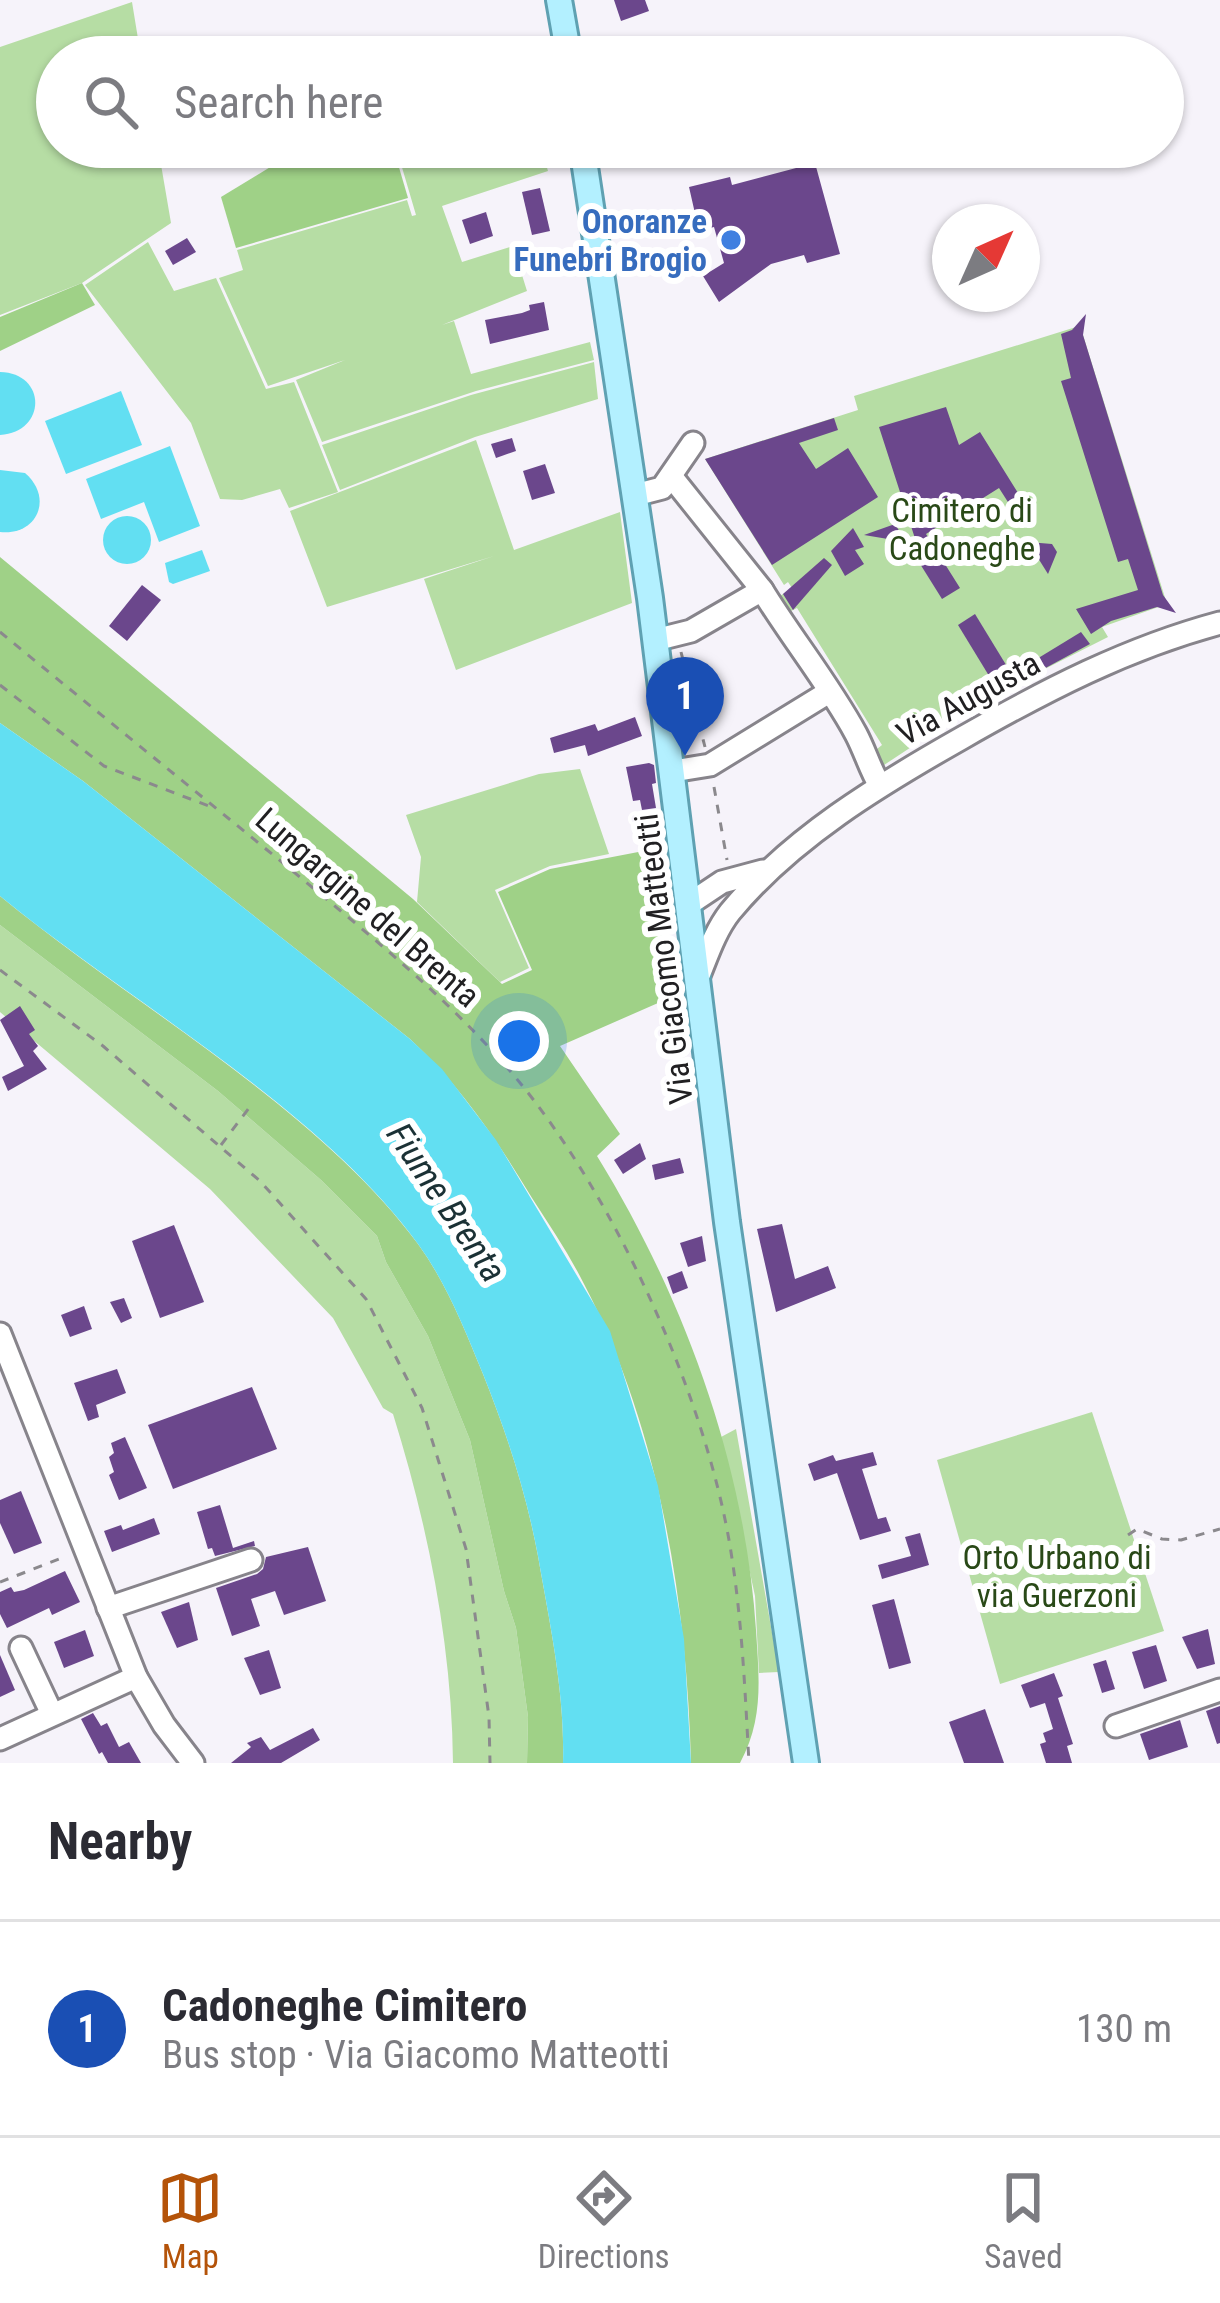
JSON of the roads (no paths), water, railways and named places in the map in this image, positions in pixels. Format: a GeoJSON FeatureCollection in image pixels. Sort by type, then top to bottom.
{"type":"FeatureCollection","features":[{"type":"Feature","properties":{"kind":"main road"},"geometry":{"type":"LineString","coordinates":[[560,0],[565,36]]}},
{"type":"Feature","properties":{"kind":"main road","name":"Via Giacomo Matteotti"},"geometry":{"type":"LineString","coordinates":[[585,168],[673,771],[752,1406],[806,1763]]}},
{"type":"Feature","properties":{"kind":"street"},"geometry":{"type":"LineString","coordinates":[[635,495],[662,488],[693,442]]}},
{"type":"Feature","properties":{"kind":"street"},"geometry":{"type":"LineString","coordinates":[[671,476],[762,590],[858,738],[880,786]]}},
{"type":"Feature","properties":{"kind":"street"},"geometry":{"type":"LineString","coordinates":[[655,640],[691,631],[762,590]]}},
{"type":"Feature","properties":{"kind":"street","name":"Via Augusta"},"geometry":{"type":"LineString","coordinates":[[698,978],[720,928],[769,869],[880,786],[1083,672],[1162,638],[1220,623]]}},
{"type":"Feature","properties":{"kind":"street"},"geometry":{"type":"LineString","coordinates":[[673,771],[710,765],[830,692]]}},
{"type":"Feature","properties":{"kind":"street"},"geometry":{"type":"LineString","coordinates":[[684,861],[725,877]]}},
{"type":"Feature","properties":{"kind":"street","name":"Via Augusta"},"geometry":{"type":"LineString","coordinates":[[689,904],[725,877],[769,869]]}},
{"type":"Feature","properties":{"kind":"street"},"geometry":{"type":"LineString","coordinates":[[689,904],[732,910]]}},
{"type":"Feature","properties":{"kind":"street"},"geometry":{"type":"LineString","coordinates":[[0,1334],[136,1677],[173,1740],[193,1763]]}},
{"type":"Feature","properties":{"kind":"street"},"geometry":{"type":"LineString","coordinates":[[108,1608],[251,1560]]}},
{"type":"Feature","properties":{"kind":"street"},"geometry":{"type":"LineString","coordinates":[[21,1648],[52,1714]]}},
{"type":"Feature","properties":{"kind":"street"},"geometry":{"type":"LineString","coordinates":[[0,1739],[136,1677]]}},
{"type":"Feature","properties":{"kind":"street"},"geometry":{"type":"LineString","coordinates":[[1115,1726],[1220,1690]]}},
{"type":"Feature","properties":{"kind":"water"},"geometry":{"type":"Polygon","coordinates":[[[0,372],[26,382],[35,403],[26,424],[0,435],[0,372]]]}},
{"type":"Feature","properties":{"kind":"water"},"geometry":{"type":"Polygon","coordinates":[[[121,391],[142,445],[66,474],[45,421],[121,391]]]}},
{"type":"Feature","properties":{"kind":"water"},"geometry":{"type":"Polygon","coordinates":[[[170,446],[200,526],[159,542],[144,502],[101,519],[86,479],[170,446]]]}},
{"type":"Feature","properties":{"kind":"water"},"geometry":{"type":"Polygon","coordinates":[[[0,470],[25,473],[39,493],[32,522],[13,532],[0,532],[0,470]]]}},
{"type":"Feature","properties":{"kind":"water"},"geometry":{"type":"Polygon","coordinates":[[[127,516],[144,523],[151,540],[144,557],[127,564],[110,557],[103,540],[110,523],[127,516]]]}},
{"type":"Feature","properties":{"kind":"water"},"geometry":{"type":"Polygon","coordinates":[[[202,550],[210,571],[169,582],[165,563],[202,550]]]}},
{"type":"Feature","properties":{"kind":"water","name":"Fiume Brenta"},"geometry":{"type":"Polygon","coordinates":[[[0,723],[83,781],[410,1039],[442,1069],[496,1140],[610,1331],[658,1486],[684,1639],[691,1763],[563,1763],[556,1659],[528,1509],[492,1396],[438,1275],[377,1194],[277,1102],[0,896],[0,723]]]}},
{"type":"Feature","properties":{"kind":"place","name":"Onoranze Funebri Brogio"},"geometry":{"type":"Point","coordinates":[731,240]}},
{"type":"Feature","properties":{"kind":"place","name":"Cadoneghe Cimitero"},"geometry":{"type":"Point","coordinates":[685,756]}},
{"type":"Feature","properties":{"kind":"park label","name":"Cimitero di Cadoneghe"},"geometry":{"type":"Point","coordinates":[962,529]}},
{"type":"Feature","properties":{"kind":"park label","name":"Orto Urbano di via Guerzoni"},"geometry":{"type":"Point","coordinates":[1057,1576]}}]}
